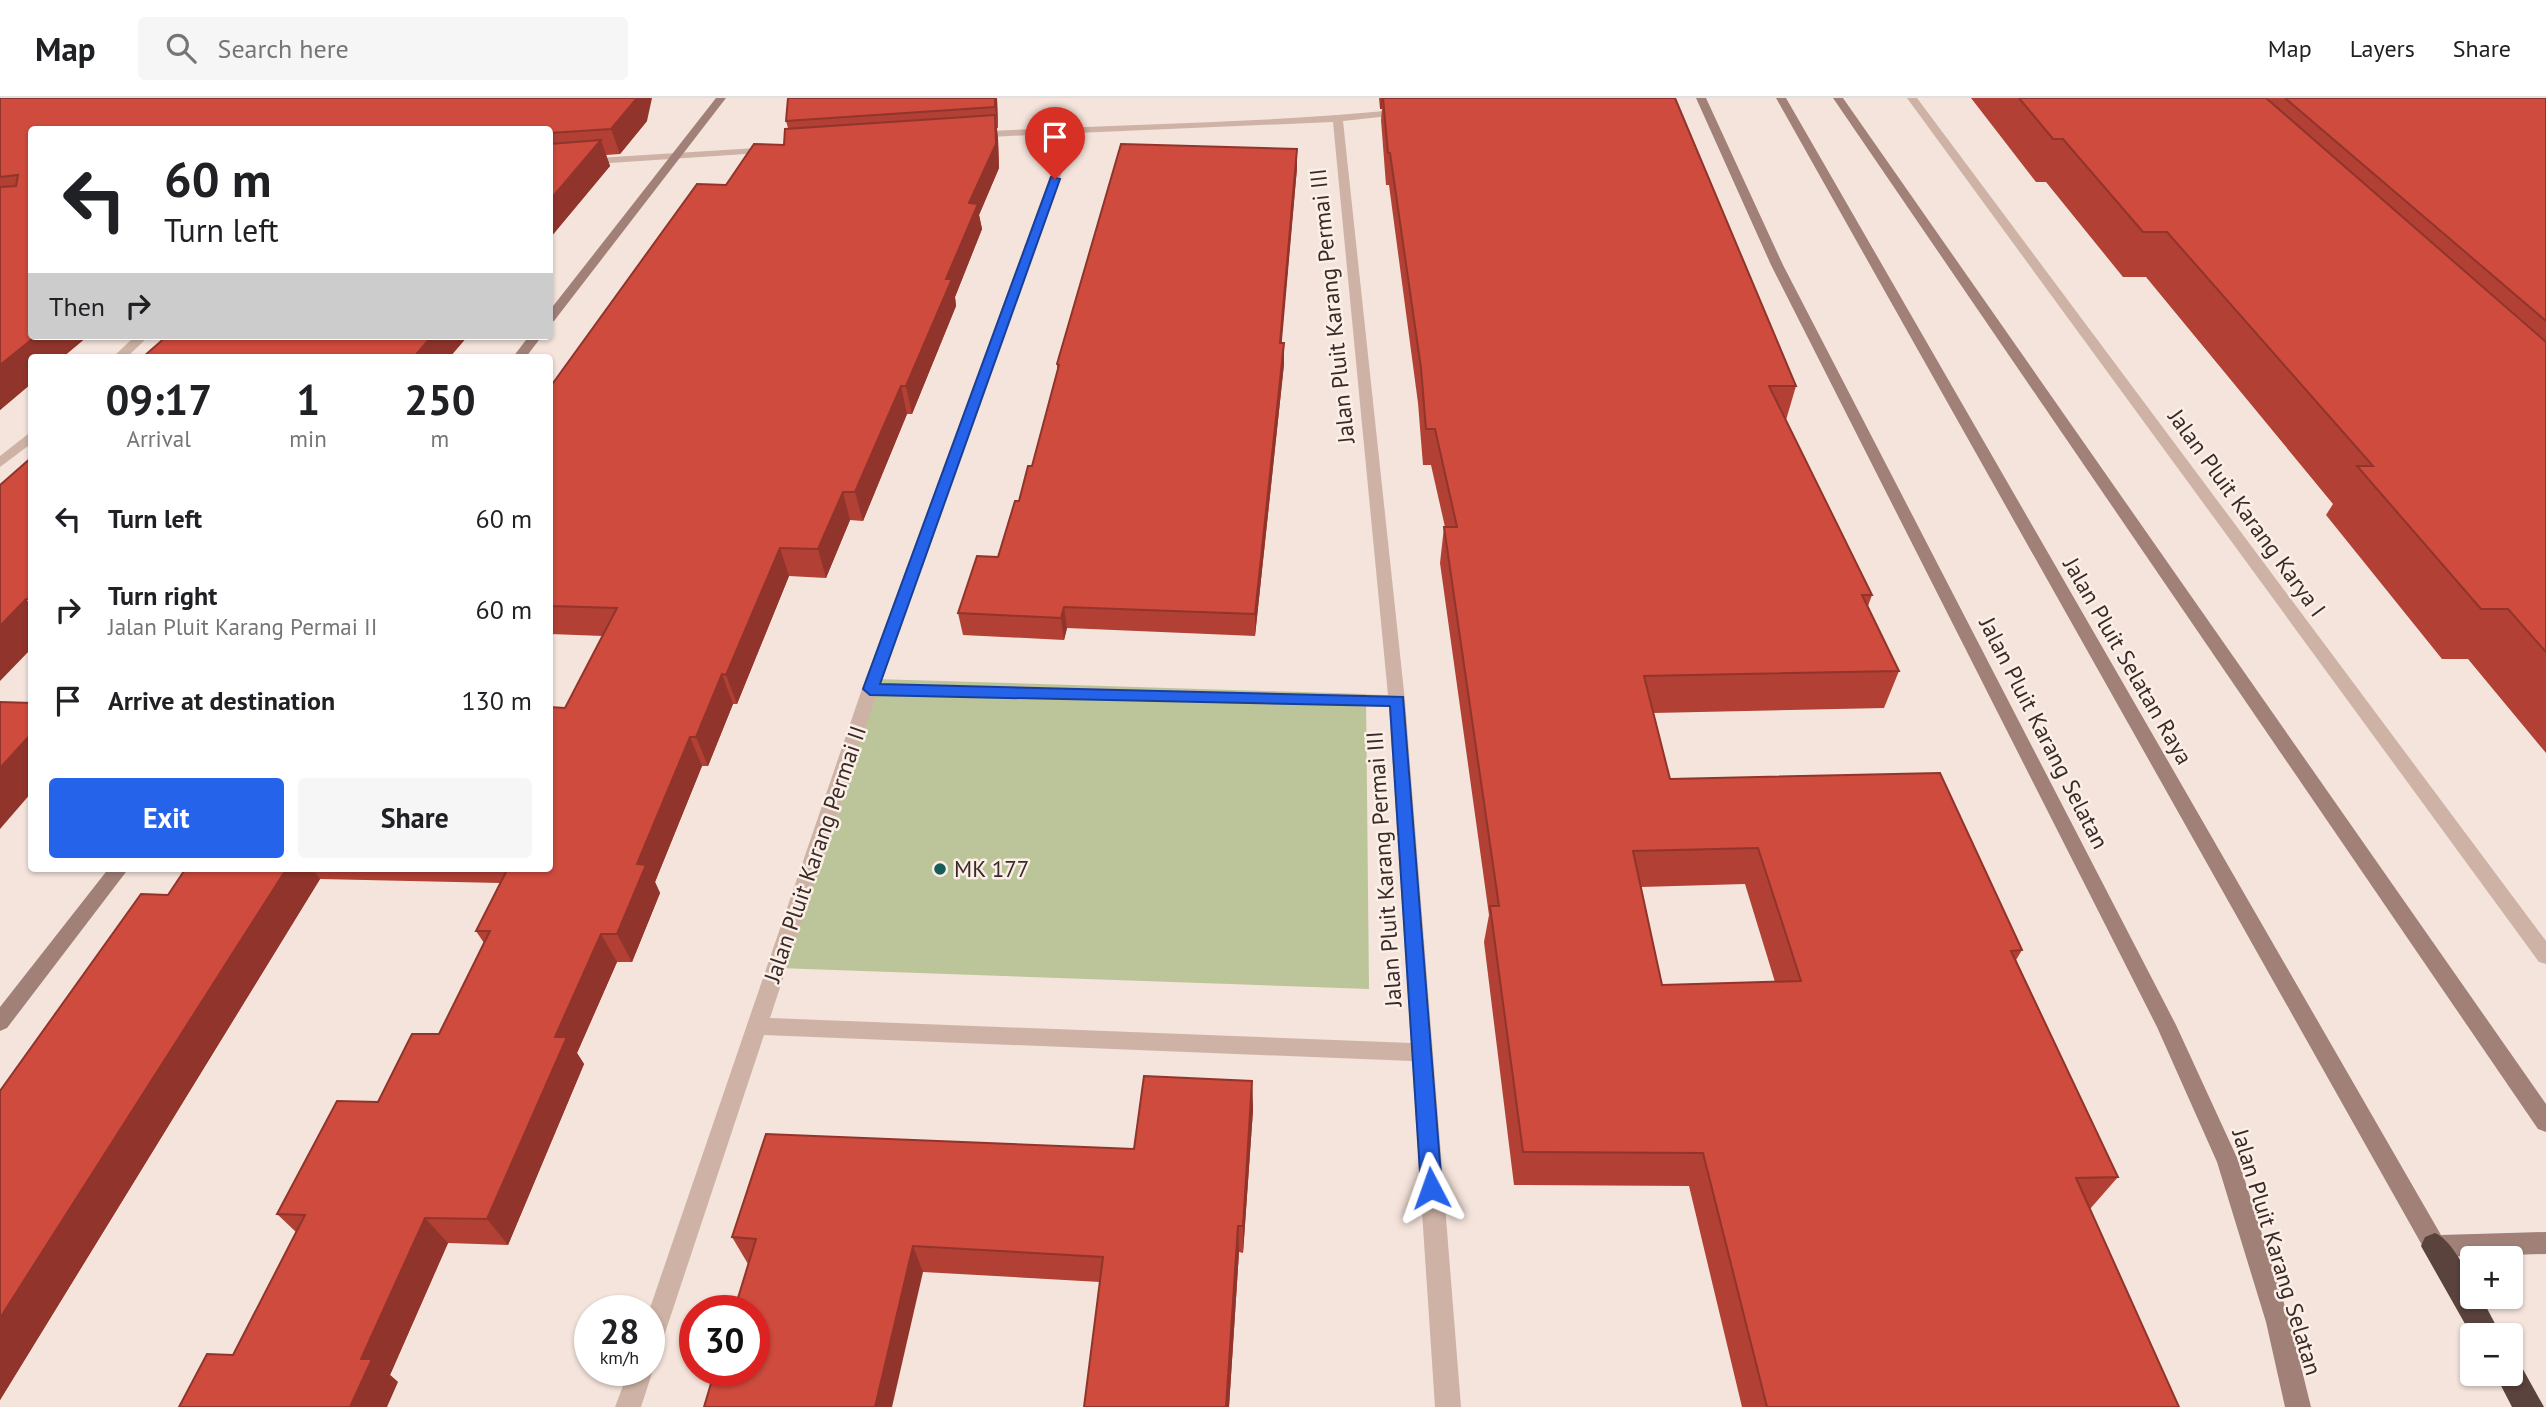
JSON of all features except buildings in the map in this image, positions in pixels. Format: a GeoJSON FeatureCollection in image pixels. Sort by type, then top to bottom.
{"type":"FeatureCollection","features":[{"type":"Feature","properties":{"kind":"highway"},"geometry":{"type":"LineString","coordinates":[[2435,1246],[2480,1323]]}},
{"type":"Feature","properties":{"kind":"highway"},"geometry":{"type":"LineString","coordinates":[[2517,1386],[2529,1407]]}},
{"type":"Feature","properties":{"kind":"main road"},"geometry":{"type":"LineString","coordinates":[[553,314],[721,98]]}},
{"type":"Feature","properties":{"kind":"main road","name":"Jalan Pluit Karang Selatan"},"geometry":{"type":"LineString","coordinates":[[1701,98],[1777,265],[2166,1025],[2228,1162],[2277,1322],[2298,1407]]}},
{"type":"Feature","properties":{"kind":"main road","name":"Jalan Pluit Selatan Raya"},"geometry":{"type":"LineString","coordinates":[[1781,98],[2435,1246]]}},
{"type":"Feature","properties":{"kind":"main road"},"geometry":{"type":"LineString","coordinates":[[1838,98],[2546,1122]]}},
{"type":"Feature","properties":{"kind":"main road"},"geometry":{"type":"LineString","coordinates":[[521,354],[533,340]]}},
{"type":"Feature","properties":{"kind":"main road"},"geometry":{"type":"LineString","coordinates":[[0,1022],[117,872]]}},
{"type":"Feature","properties":{"kind":"main road"},"geometry":{"type":"LineString","coordinates":[[2435,1246],[2546,1243]]}},
{"type":"Feature","properties":{"kind":"street","name":"Jalan Pluit Karang Karya I"},"geometry":{"type":"LineString","coordinates":[[1912,98],[2546,956]]}},
{"type":"Feature","properties":{"kind":"street"},"geometry":{"type":"LineString","coordinates":[[963,136],[1073,128],[1338,120],[1419,111]]}},
{"type":"Feature","properties":{"kind":"street","name":"Jalan Pluit Karang Permai III"},"geometry":{"type":"LineString","coordinates":[[1338,120],[1398,701],[1448,1407]]}},
{"type":"Feature","properties":{"kind":"street","name":"Jalan Pluit Karang Permai II"},"geometry":{"type":"LineString","coordinates":[[665,1297],[870,689],[1073,128]]}},
{"type":"Feature","properties":{"kind":"street"},"geometry":{"type":"LineString","coordinates":[[553,164],[784,149]]}},
{"type":"Feature","properties":{"kind":"street"},"geometry":{"type":"LineString","coordinates":[[122,354],[138,340]]}},
{"type":"Feature","properties":{"kind":"street"},"geometry":{"type":"LineString","coordinates":[[0,463],[28,438]]}},
{"type":"Feature","properties":{"kind":"street"},"geometry":{"type":"LineString","coordinates":[[870,689],[1398,701]]}},
{"type":"Feature","properties":{"kind":"street"},"geometry":{"type":"LineString","coordinates":[[756,1026],[1421,1052]]}},
{"type":"Feature","properties":{"kind":"street"},"geometry":{"type":"LineString","coordinates":[[628,1407],[635,1386]]}},
{"type":"Feature","properties":{"kind":"green space"},"geometry":{"type":"Polygon","coordinates":[[[875,679],[1366,694],[1369,989],[778,968],[875,679]]]}},
{"type":"Feature","properties":{"kind":"place","name":"MK 177"},"geometry":{"type":"Point","coordinates":[940,869]}},
{"type":"Feature","properties":{"kind":"route"},"geometry":{"type":"LineString","coordinates":[[1055,179],[870,689],[1398,701],[1431,1188]]}}]}
